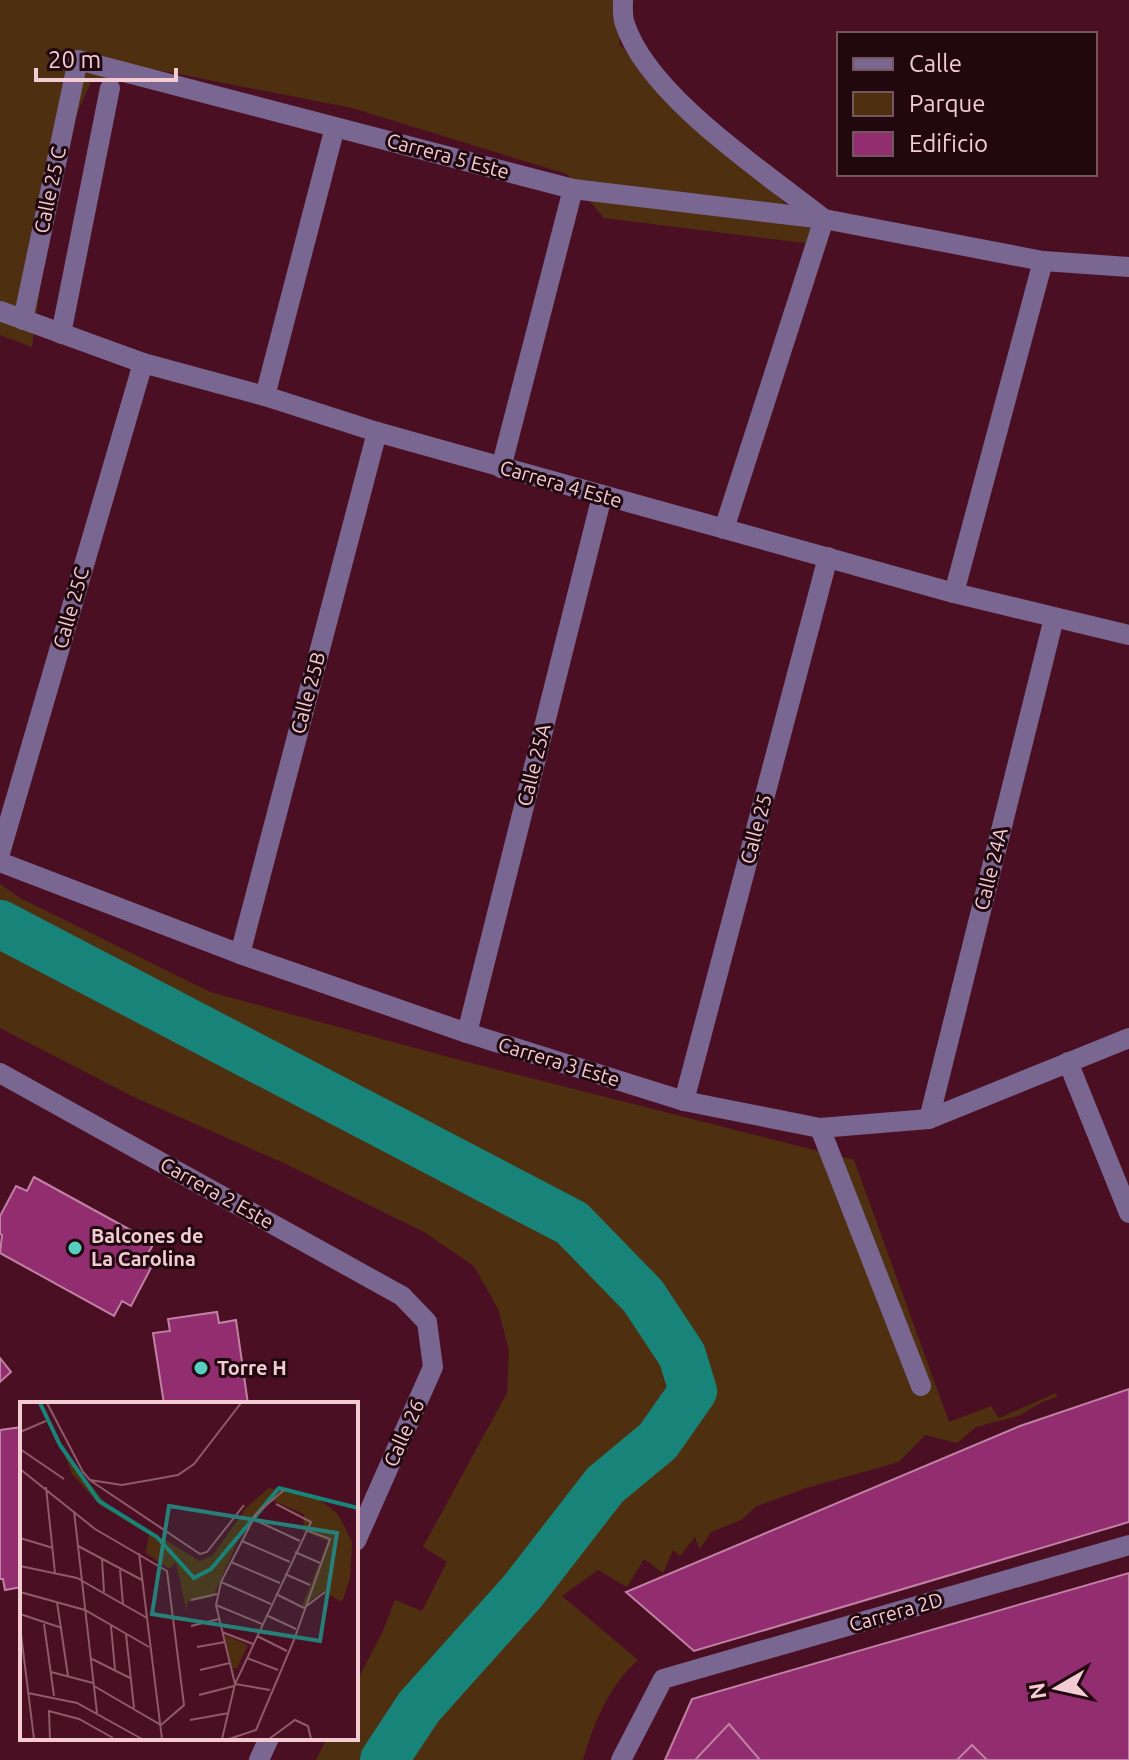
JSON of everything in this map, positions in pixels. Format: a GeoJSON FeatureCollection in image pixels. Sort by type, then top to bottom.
{"type":"FeatureCollection","features":[{"type":"Feature","properties":{"kind":"street","name":"Carrera 5 Este"},"geometry":{"type":"LineString","coordinates":[[623,0],[624,24],[647,66],[700,123],[824,219]]}},
{"type":"Feature","properties":{"kind":"street","name":"Carrera 5 Este"},"geometry":{"type":"LineString","coordinates":[[78,60],[573,189],[824,219],[1043,261],[1129,267]]}},
{"type":"Feature","properties":{"kind":"street","name":"Calle 25 C"},"geometry":{"type":"LineString","coordinates":[[23,320],[78,60]]}},
{"type":"Feature","properties":{"kind":"street"},"geometry":{"type":"LineString","coordinates":[[61,334],[110,88]]}},
{"type":"Feature","properties":{"kind":"street"},"geometry":{"type":"LineString","coordinates":[[265,396],[335,127]]}},
{"type":"Feature","properties":{"kind":"street"},"geometry":{"type":"LineString","coordinates":[[501,468],[573,189]]}},
{"type":"Feature","properties":{"kind":"street"},"geometry":{"type":"LineString","coordinates":[[724,529],[824,219]]}},
{"type":"Feature","properties":{"kind":"street"},"geometry":{"type":"LineString","coordinates":[[954,593],[1043,261]]}},
{"type":"Feature","properties":{"kind":"street","name":"Carrera 4 Este"},"geometry":{"type":"LineString","coordinates":[[0,311],[143,363],[265,396],[501,468],[954,593],[1129,635]]}},
{"type":"Feature","properties":{"kind":"street","name":"Calle 25C"},"geometry":{"type":"LineString","coordinates":[[0,853],[143,363]]}},
{"type":"Feature","properties":{"kind":"street","name":"Calle 25B"},"geometry":{"type":"LineString","coordinates":[[240,954],[377,432]]}},
{"type":"Feature","properties":{"kind":"street","name":"Calle 25A"},"geometry":{"type":"LineString","coordinates":[[467,1033],[602,496]]}},
{"type":"Feature","properties":{"kind":"street","name":"Calle 25"},"geometry":{"type":"LineString","coordinates":[[684,1101],[828,557]]}},
{"type":"Feature","properties":{"kind":"street","name":"Calle 24A"},"geometry":{"type":"LineString","coordinates":[[929,1119],[1054,618]]}},
{"type":"Feature","properties":{"kind":"street","name":"Carrera 3 Este"},"geometry":{"type":"LineString","coordinates":[[0,862],[240,954],[467,1033],[684,1101],[820,1128],[929,1119],[1129,1038]]}},
{"type":"Feature","properties":{"kind":"street"},"geometry":{"type":"LineString","coordinates":[[1068,1062],[1129,1213]]}},
{"type":"Feature","properties":{"kind":"street","name":"Carrera 2 Este"},"geometry":{"type":"LineString","coordinates":[[0,1073],[402,1296],[427,1322]]}},
{"type":"Feature","properties":{"kind":"street"},"geometry":{"type":"LineString","coordinates":[[820,1128],[921,1386]]}},
{"type":"Feature","properties":{"kind":"street","name":"Calle 26"},"geometry":{"type":"LineString","coordinates":[[358,1536],[433,1367],[427,1322]]}},
{"type":"Feature","properties":{"kind":"street","name":"Carrera 2D"},"geometry":{"type":"LineString","coordinates":[[621,1760],[663,1679],[1129,1545]]}},
{"type":"Feature","properties":{"kind":"street"},"geometry":{"type":"LineString","coordinates":[[259,1760],[268,1740]]}},
{"type":"Feature","properties":{"kind":"green space"},"geometry":{"type":"Polygon","coordinates":[[[0,0],[622,0],[619,44],[829,246],[604,218],[567,174],[352,108],[148,68],[91,82],[58,156],[32,347],[0,335],[0,0]]]}},
{"type":"Feature","properties":{"kind":"green space"},"geometry":{"type":"Polygon","coordinates":[[[0,884],[20,898],[210,992],[448,1057],[854,1160],[949,1422],[991,1406],[999,1418],[1056,1393],[1057,1397],[1018,1416],[976,1427],[957,1443],[925,1435],[899,1462],[806,1488],[757,1506],[741,1520],[711,1532],[700,1549],[695,1537],[680,1556],[673,1550],[663,1573],[644,1559],[627,1587],[598,1570],[562,1596],[638,1660],[618,1682],[603,1706],[583,1760],[316,1760],[326,1740],[358,1740],[358,1679],[395,1600],[422,1611],[447,1562],[423,1547],[507,1393],[509,1350],[498,1309],[474,1266],[424,1232],[286,1164],[134,1097],[0,1028],[0,884]]]}},
{"type":"Feature","properties":{"kind":"building","name":"Balcones de La Carolina"},"geometry":{"type":"Polygon","coordinates":[[[34,1177],[154,1243],[146,1257],[154,1262],[131,1306],[122,1301],[114,1316],[0,1253],[0,1216],[16,1186],[27,1191],[34,1177]]]}},
{"type":"Feature","properties":{"kind":"building","name":"Torre H"},"geometry":{"type":"Polygon","coordinates":[[[217,1312],[219,1323],[236,1320],[248,1402],[164,1402],[153,1333],[170,1331],[168,1319],[217,1312]]]}},
{"type":"Feature","properties":{"kind":"building"},"geometry":{"type":"Polygon","coordinates":[[[0,1358],[11,1372],[0,1382],[0,1358]]]}},
{"type":"Feature","properties":{"kind":"building"},"geometry":{"type":"Polygon","coordinates":[[[1129,1389],[1129,1522],[694,1651],[626,1592],[1020,1426],[1129,1389]]]}},
{"type":"Feature","properties":{"kind":"building"},"geometry":{"type":"Polygon","coordinates":[[[20,1427],[20,1587],[5,1590],[3,1579],[0,1579],[0,1430],[20,1427]]]}},
{"type":"Feature","properties":{"kind":"building"},"geometry":{"type":"Polygon","coordinates":[[[1129,1573],[1129,1760],[665,1760],[692,1699],[1129,1573]]]}},
{"type":"Feature","properties":{"kind":"building"},"geometry":{"type":"Polygon","coordinates":[[[729,1724],[760,1760],[695,1760],[729,1724]]]}},
{"type":"Feature","properties":{"kind":"building"},"geometry":{"type":"Polygon","coordinates":[[[972,1745],[987,1760],[957,1760],[972,1745]]]}},
{"type":"Feature","properties":{"kind":"waterway"},"geometry":{"type":"LineString","coordinates":[[0,924],[572,1223],[643,1296],[682,1355],[693,1391],[658,1441],[605,1485],[522,1592],[419,1707],[384,1760]]}},
{"type":"Feature","properties":{"kind":"place","name":"Balcones de La Carolina"},"geometry":{"type":"Point","coordinates":[75,1248]}},
{"type":"Feature","properties":{"kind":"place","name":"Torre H"},"geometry":{"type":"Point","coordinates":[201,1368]}}]}
